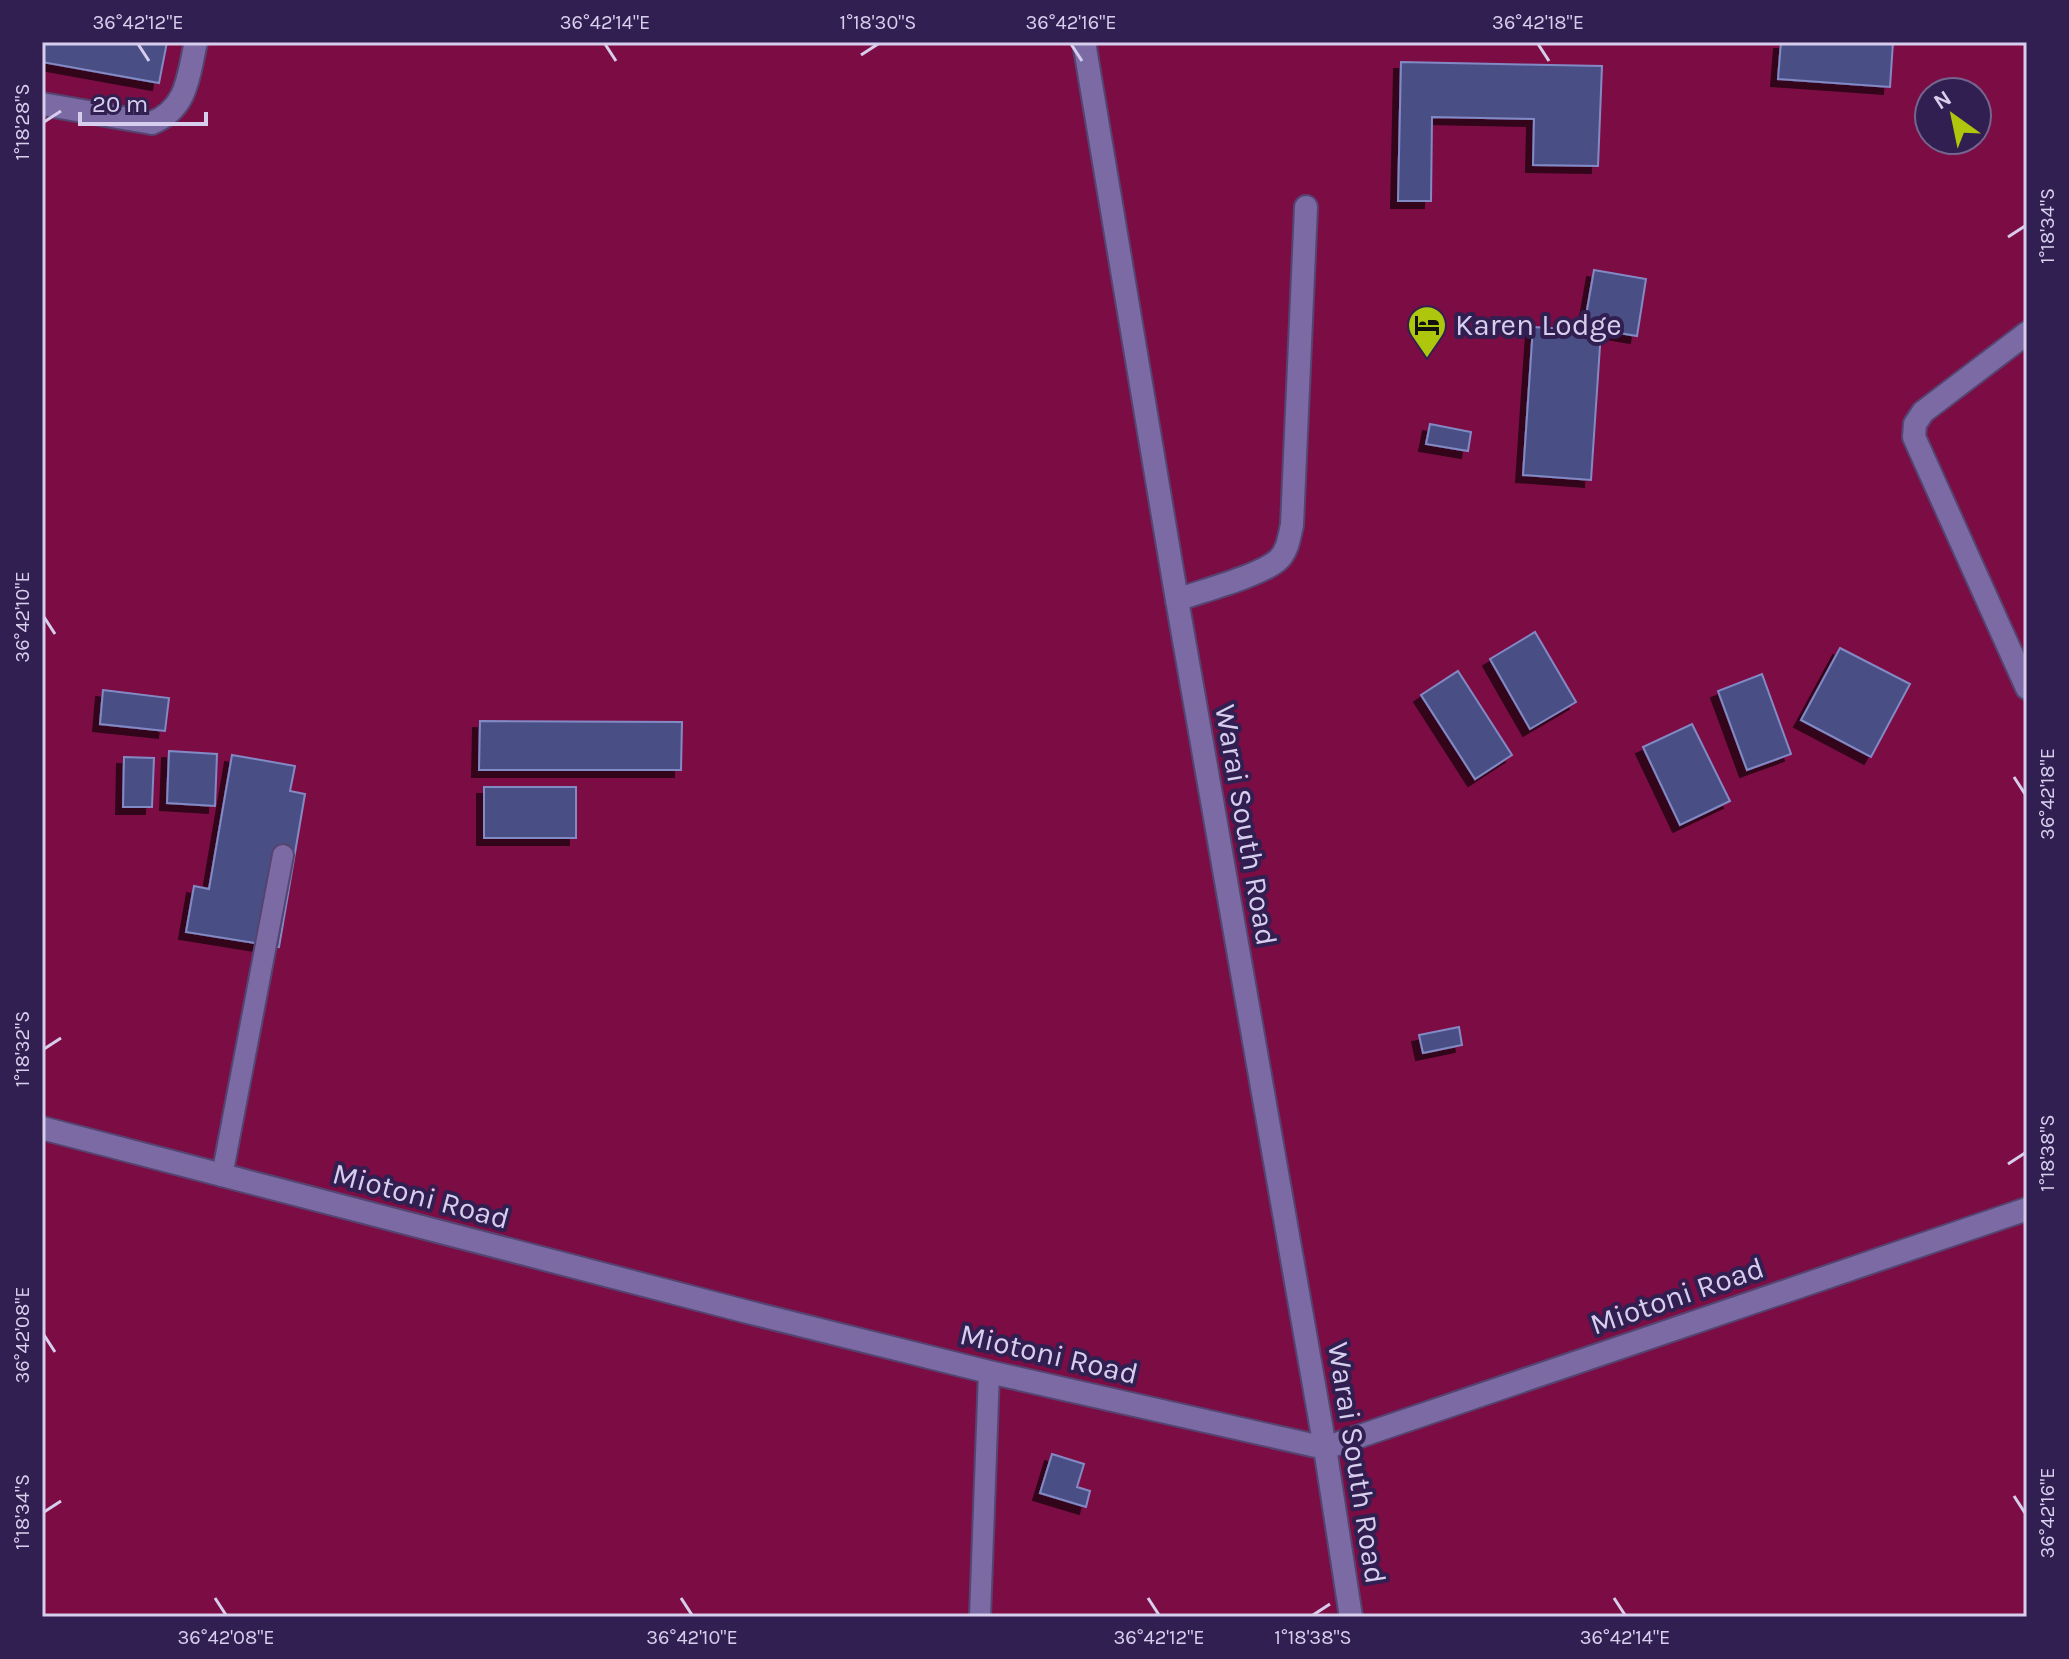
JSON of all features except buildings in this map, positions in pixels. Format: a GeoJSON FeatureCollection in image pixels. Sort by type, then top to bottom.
{"type":"FeatureCollection","features":[{"type":"Feature","properties":{"kind":"street"},"geometry":{"type":"LineString","coordinates":[[42,104],[152,123],[167,116],[178,104],[185,89],[196,42]]}},
{"type":"Feature","properties":{"kind":"street","name":"Warai South Road"},"geometry":{"type":"LineString","coordinates":[[1084,42],[1177,600],[1325,1448],[1351,1617]]}},
{"type":"Feature","properties":{"kind":"street"},"geometry":{"type":"LineString","coordinates":[[1177,600],[1263,569],[1278,560],[1286,550],[1292,525],[1306,207]]}},
{"type":"Feature","properties":{"kind":"street"},"geometry":{"type":"LineString","coordinates":[[2027,333],[1923,412],[1915,424],[1914,437],[2027,688]]}},
{"type":"Feature","properties":{"kind":"street","name":"Miotoni Road"},"geometry":{"type":"LineString","coordinates":[[42,1128],[989,1372],[1325,1448],[2027,1209]]}},
{"type":"Feature","properties":{"kind":"lane"},"geometry":{"type":"LineString","coordinates":[[222,1176],[283,855]]}},
{"type":"Feature","properties":{"kind":"lane"},"geometry":{"type":"LineString","coordinates":[[980,1617],[989,1372]]}},
{"type":"Feature","properties":{"kind":"shaded area"},"geometry":{"type":"Polygon","coordinates":[[[42,42],[2027,42],[2027,1617],[42,1617],[42,42]]]}},
{"type":"Feature","properties":{"kind":"place","name":"Karen Lodge"},"geometry":{"type":"Point","coordinates":[1427,359]}}]}
